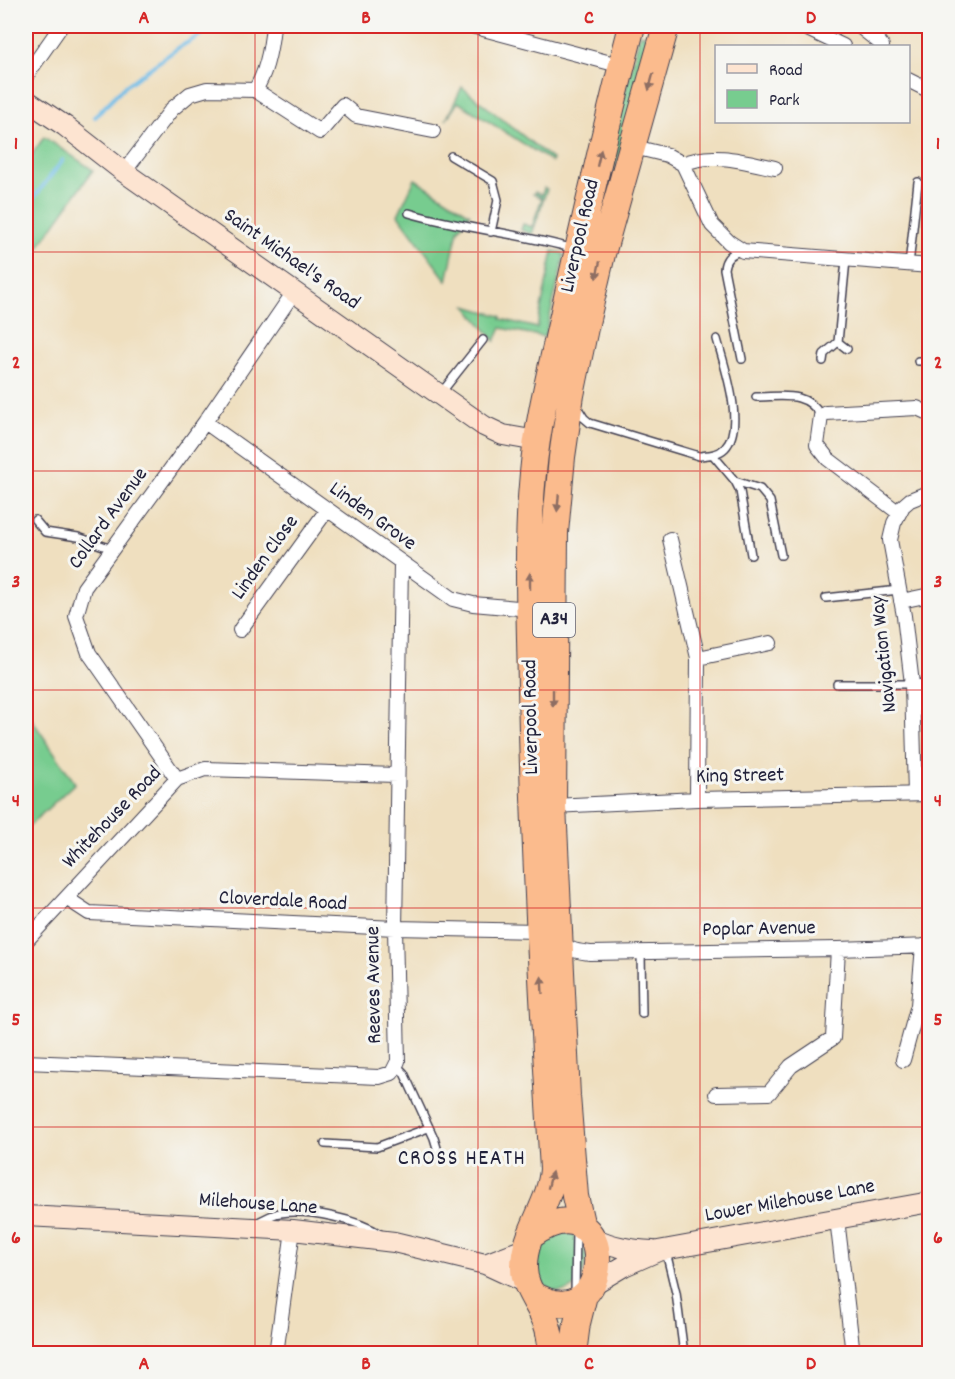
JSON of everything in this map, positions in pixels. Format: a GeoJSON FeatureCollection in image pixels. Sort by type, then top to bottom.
{"type":"FeatureCollection","features":[{"type":"Feature","properties":{"kind":"highway","name":"Liverpool Road"},"geometry":{"type":"LineString","coordinates":[[530,1241],[553,1169],[549,933],[553,806],[555,533],[550,447],[578,250],[632,26]]}},
{"type":"Feature","properties":{"kind":"highway","name":"Liverpool Road"},"geometry":{"type":"LineString","coordinates":[[583,1229],[575,1196],[567,1096],[533,809],[530,512],[533,470],[550,447],[571,395],[602,254],[634,147],[666,26]]}},
{"type":"Feature","properties":{"kind":"highway","name":"A34"},"geometry":{"type":"LineString","coordinates":[[550,447],[568,364],[586,323]]}},
{"type":"Feature","properties":{"kind":"highway"},"geometry":{"type":"LineString","coordinates":[[552,1353],[546,1322],[529,1289],[524,1266],[530,1241],[552,1223],[564,1221],[583,1229],[598,1248],[598,1259],[584,1293],[573,1353]]}},
{"type":"Feature","properties":{"kind":"highway"},"geometry":{"type":"LineString","coordinates":[[529,1289],[543,1300],[555,1302],[584,1293]]}},
{"type":"Feature","properties":{"kind":"main road","name":"Saint Michael's Road"},"geometry":{"type":"LineString","coordinates":[[26,100],[65,126],[124,172],[493,432],[550,447]]}},
{"type":"Feature","properties":{"kind":"main road","name":"Lower Milehouse Lane"},"geometry":{"type":"LineString","coordinates":[[583,1229],[609,1245],[626,1250],[662,1250],[930,1202]]}},
{"type":"Feature","properties":{"kind":"main road","name":"Milehouse Lane"},"geometry":{"type":"LineString","coordinates":[[26,1216],[293,1230],[394,1242],[485,1264],[529,1289]]}},
{"type":"Feature","properties":{"kind":"main road"},"geometry":{"type":"LineString","coordinates":[[485,1264],[530,1241]]}},
{"type":"Feature","properties":{"kind":"main road","name":"Lower Milehouse Lane"},"geometry":{"type":"LineString","coordinates":[[584,1293],[624,1266],[662,1250]]}},
{"type":"Feature","properties":{"kind":"street"},"geometry":{"type":"LineString","coordinates":[[26,76],[61,26]]}},
{"type":"Feature","properties":{"kind":"street"},"geometry":{"type":"LineString","coordinates":[[255,90],[260,82],[271,44],[273,26]]}},
{"type":"Feature","properties":{"kind":"street"},"geometry":{"type":"LineString","coordinates":[[472,26],[622,66]]}},
{"type":"Feature","properties":{"kind":"street"},"geometry":{"type":"LineString","coordinates":[[801,26],[841,45]]}},
{"type":"Feature","properties":{"kind":"street"},"geometry":{"type":"LineString","coordinates":[[859,26],[881,45]]}},
{"type":"Feature","properties":{"kind":"street"},"geometry":{"type":"LineString","coordinates":[[910,81],[930,91]]}},
{"type":"Feature","properties":{"kind":"street"},"geometry":{"type":"LineString","coordinates":[[124,172],[172,109],[190,94],[207,89],[255,90],[320,132],[343,105],[356,116],[432,131]]}},
{"type":"Feature","properties":{"kind":"street"},"geometry":{"type":"LineString","coordinates":[[634,147],[667,155],[683,164],[712,225],[729,242],[743,251],[930,266]]}},
{"type":"Feature","properties":{"kind":"street"},"geometry":{"type":"LineString","coordinates":[[683,164],[697,159],[715,158],[775,168]]}},
{"type":"Feature","properties":{"kind":"street","name":"Collard Avenue"},"geometry":{"type":"LineString","coordinates":[[177,779],[88,653],[76,616],[84,588],[205,422],[294,292]]}},
{"type":"Feature","properties":{"kind":"street"},"geometry":{"type":"LineString","coordinates":[[930,414],[917,408],[826,413],[820,416],[817,445],[828,459],[899,513],[910,500],[930,492]]}},
{"type":"Feature","properties":{"kind":"street","name":"Linden Grove"},"geometry":{"type":"LineString","coordinates":[[205,422],[453,599],[473,604],[530,609]]}},
{"type":"Feature","properties":{"kind":"street","name":"Linden Close"},"geometry":{"type":"LineString","coordinates":[[240,630],[327,510]]}},
{"type":"Feature","properties":{"kind":"street","name":"Navigation Way"},"geometry":{"type":"LineString","coordinates":[[899,513],[890,540],[912,684],[915,794]]}},
{"type":"Feature","properties":{"kind":"street"},"geometry":{"type":"LineString","coordinates":[[670,540],[698,658],[697,799]]}},
{"type":"Feature","properties":{"kind":"street","name":"Reeves Avenue"},"geometry":{"type":"LineString","coordinates":[[26,1062],[379,1077],[392,1073],[398,1061],[395,928],[396,775],[402,564]]}},
{"type":"Feature","properties":{"kind":"street"},"geometry":{"type":"LineString","coordinates":[[900,595],[930,595]]}},
{"type":"Feature","properties":{"kind":"street"},"geometry":{"type":"LineString","coordinates":[[698,658],[770,643]]}},
{"type":"Feature","properties":{"kind":"street","name":"Whitehouse Road"},"geometry":{"type":"LineString","coordinates":[[26,941],[177,779],[205,769],[396,775]]}},
{"type":"Feature","properties":{"kind":"street","name":"King Street"},"geometry":{"type":"LineString","coordinates":[[553,806],[697,799],[930,794]]}},
{"type":"Feature","properties":{"kind":"street","name":"Cloverdale Road"},"geometry":{"type":"LineString","coordinates":[[66,898],[89,913],[549,933]]}},
{"type":"Feature","properties":{"kind":"street","name":"Poplar Avenue"},"geometry":{"type":"LineString","coordinates":[[549,933],[572,951],[590,953],[838,950],[926,946]]}},
{"type":"Feature","properties":{"kind":"street"},"geometry":{"type":"LineString","coordinates":[[903,1060],[918,1005],[926,946]]}},
{"type":"Feature","properties":{"kind":"street"},"geometry":{"type":"LineString","coordinates":[[716,1094],[769,1093],[791,1066],[833,1038],[838,950]]}},
{"type":"Feature","properties":{"kind":"street"},"geometry":{"type":"LineString","coordinates":[[837,1219],[853,1353]]}},
{"type":"Feature","properties":{"kind":"street"},"geometry":{"type":"LineString","coordinates":[[276,1353],[293,1230]]}},
{"type":"Feature","properties":{"kind":"lane"},"geometry":{"type":"LineString","coordinates":[[451,156],[493,181],[498,200],[491,232]]}},
{"type":"Feature","properties":{"kind":"lane"},"geometry":{"type":"LineString","coordinates":[[909,264],[918,182]]}},
{"type":"Feature","properties":{"kind":"lane"},"geometry":{"type":"LineString","coordinates":[[409,213],[441,222],[555,243],[578,250]]}},
{"type":"Feature","properties":{"kind":"lane"},"geometry":{"type":"LineString","coordinates":[[742,359],[724,269],[728,258],[734,252],[743,251]]}},
{"type":"Feature","properties":{"kind":"lane"},"geometry":{"type":"LineString","coordinates":[[823,361],[824,354],[838,342],[846,260]]}},
{"type":"Feature","properties":{"kind":"lane"},"geometry":{"type":"LineString","coordinates":[[571,395],[584,418],[590,423],[699,456],[713,455],[724,449],[734,429],[734,414],[717,339]]}},
{"type":"Feature","properties":{"kind":"lane"},"geometry":{"type":"LineString","coordinates":[[440,395],[483,340]]}},
{"type":"Feature","properties":{"kind":"lane"},"geometry":{"type":"LineString","coordinates":[[838,342],[847,349]]}},
{"type":"Feature","properties":{"kind":"lane"},"geometry":{"type":"LineString","coordinates":[[918,361],[930,361]]}},
{"type":"Feature","properties":{"kind":"lane"},"geometry":{"type":"LineString","coordinates":[[756,397],[801,397],[811,403],[820,416]]}},
{"type":"Feature","properties":{"kind":"lane"},"geometry":{"type":"LineString","coordinates":[[713,455],[735,481],[740,491],[751,555]]}},
{"type":"Feature","properties":{"kind":"lane"},"geometry":{"type":"LineString","coordinates":[[735,481],[760,489],[770,501],[780,555]]}},
{"type":"Feature","properties":{"kind":"lane"},"geometry":{"type":"LineString","coordinates":[[35,520],[45,532],[78,537],[112,549]]}},
{"type":"Feature","properties":{"kind":"lane"},"geometry":{"type":"LineString","coordinates":[[826,598],[900,595]]}},
{"type":"Feature","properties":{"kind":"lane"},"geometry":{"type":"LineString","coordinates":[[837,684],[930,683]]}},
{"type":"Feature","properties":{"kind":"lane"},"geometry":{"type":"LineString","coordinates":[[641,952],[642,1014]]}},
{"type":"Feature","properties":{"kind":"lane"},"geometry":{"type":"LineString","coordinates":[[397,1066],[404,1073],[437,1148],[436,1160]]}},
{"type":"Feature","properties":{"kind":"lane"},"geometry":{"type":"LineString","coordinates":[[325,1144],[377,1147],[428,1128]]}},
{"type":"Feature","properties":{"kind":"lane"},"geometry":{"type":"LineString","coordinates":[[245,1228],[278,1213],[299,1213],[349,1220],[371,1228],[394,1242]]}},
{"type":"Feature","properties":{"kind":"lane"},"geometry":{"type":"LineString","coordinates":[[662,1250],[676,1293],[684,1353]]}},
{"type":"Feature","properties":{"kind":"green space"},"geometry":{"type":"Polygon","coordinates":[[[640,34],[655,38],[613,174],[605,172],[640,34]]]}},
{"type":"Feature","properties":{"kind":"green space"},"geometry":{"type":"Polygon","coordinates":[[[462,87],[553,160],[552,162],[458,102],[446,120],[462,87]]]}},
{"type":"Feature","properties":{"kind":"green space"},"geometry":{"type":"Polygon","coordinates":[[[44,137],[93,170],[26,265],[26,163],[44,137]]]}},
{"type":"Feature","properties":{"kind":"green space"},"geometry":{"type":"Polygon","coordinates":[[[415,179],[470,214],[458,230],[447,281],[398,215],[415,179]]]}},
{"type":"Feature","properties":{"kind":"green space"},"geometry":{"type":"Polygon","coordinates":[[[544,188],[547,189],[532,234],[521,230],[523,224],[532,227],[542,198],[533,194],[535,192],[542,195],[544,188]]]}},
{"type":"Feature","properties":{"kind":"green space"},"geometry":{"type":"Polygon","coordinates":[[[553,251],[563,253],[564,257],[545,337],[501,328],[495,341],[466,306],[501,316],[501,319],[537,328],[553,251]]]}},
{"type":"Feature","properties":{"kind":"green space"},"geometry":{"type":"Polygon","coordinates":[[[26,711],[75,783],[26,829],[26,711]]]}},
{"type":"Feature","properties":{"kind":"green space"},"geometry":{"type":"Polygon","coordinates":[[[554,1232],[575,1234],[587,1256],[580,1279],[571,1289],[561,1292],[550,1290],[536,1273],[536,1260],[541,1246],[554,1232]]]}},
{"type":"Feature","properties":{"kind":"waterway"},"geometry":{"type":"LineString","coordinates":[[95,117],[124,87],[178,48],[216,26]]}},
{"type":"Feature","properties":{"kind":"waterway"},"geometry":{"type":"LineString","coordinates":[[26,208],[63,160]]}},
{"type":"Feature","properties":{"kind":"district","name":"CROSS HEATH"},"geometry":{"type":"Point","coordinates":[462,1159]}}]}
